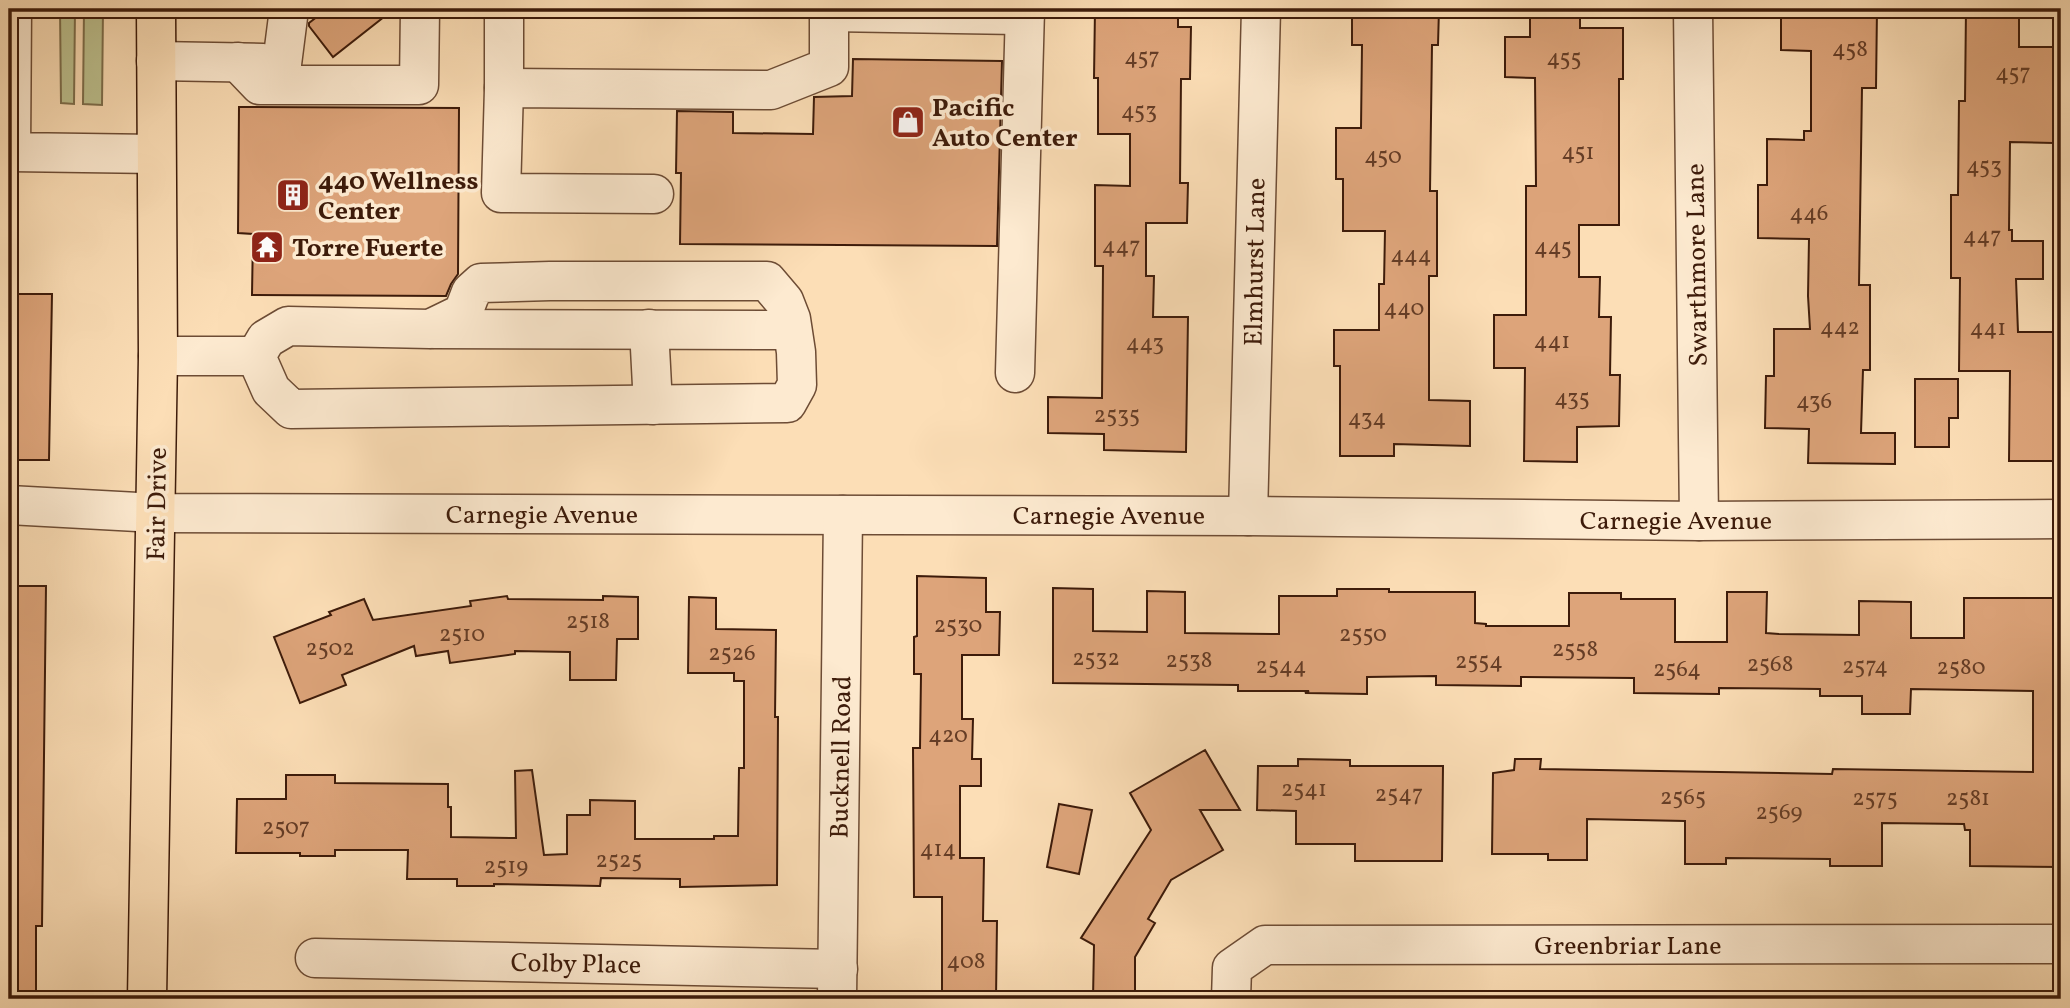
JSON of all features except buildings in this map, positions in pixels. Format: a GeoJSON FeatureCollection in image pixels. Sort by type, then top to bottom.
{"type":"FeatureCollection","features":[{"type":"Feature","properties":{"kind":"main road","name":"Fair Drive"},"geometry":{"type":"LineString","coordinates":[[147,999],[158,356],[156,9]]}},
{"type":"Feature","properties":{"kind":"street"},"geometry":{"type":"LineString","coordinates":[[12,9],[11,152],[156,154]]}},
{"type":"Feature","properties":{"kind":"street"},"geometry":{"type":"LineString","coordinates":[[282,64],[289,9]]}},
{"type":"Feature","properties":{"kind":"street"},"geometry":{"type":"LineString","coordinates":[[238,62],[260,85],[419,85],[420,9]]}},
{"type":"Feature","properties":{"kind":"street"},"geometry":{"type":"LineString","coordinates":[[504,9],[501,193],[654,194]]}},
{"type":"Feature","properties":{"kind":"street","name":"Elmhurst Lane"},"geometry":{"type":"LineString","coordinates":[[1248,516],[1261,9]]}},
{"type":"Feature","properties":{"kind":"street","name":"Swarthmore Lane"},"geometry":{"type":"LineString","coordinates":[[1693,9],[1699,521]]}},
{"type":"Feature","properties":{"kind":"street"},"geometry":{"type":"LineString","coordinates":[[504,88],[771,90],[829,67],[829,10],[1025,12],[1014,373]]}},
{"type":"Feature","properties":{"kind":"street"},"geometry":{"type":"LineString","coordinates":[[156,61],[419,63]]}},
{"type":"Feature","properties":{"kind":"street"},"geometry":{"type":"LineString","coordinates":[[256,356],[271,390],[291,409],[787,403],[797,385],[791,319],[784,301],[767,281],[481,283],[471,292],[463,313],[430,329]]}},
{"type":"Feature","properties":{"kind":"street"},"geometry":{"type":"LineString","coordinates":[[256,356],[266,339],[288,326],[792,330]]}},
{"type":"Feature","properties":{"kind":"street"},"geometry":{"type":"LineString","coordinates":[[649,330],[653,405]]}},
{"type":"Feature","properties":{"kind":"street"},"geometry":{"type":"LineString","coordinates":[[158,356],[256,356]]}},
{"type":"Feature","properties":{"kind":"street","name":"Carnegie Avenue"},"geometry":{"type":"LineString","coordinates":[[9,505],[156,513],[1248,516],[1699,521],[2061,519]]}},
{"type":"Feature","properties":{"kind":"street","name":"Bucknell Road"},"geometry":{"type":"LineString","coordinates":[[838,984],[844,515]]}},
{"type":"Feature","properties":{"kind":"street","name":"Greenbriar Lane"},"geometry":{"type":"LineString","coordinates":[[1231,999],[1232,968],[1265,945],[2061,944]]}},
{"type":"Feature","properties":{"kind":"street","name":"Colby Place"},"geometry":{"type":"LineString","coordinates":[[315,958],[838,984]]}},
{"type":"Feature","properties":{"kind":"green space"},"geometry":{"type":"Polygon","coordinates":[[[60,9],[75,9],[74,104],[61,103],[60,9]]]}},
{"type":"Feature","properties":{"kind":"green space"},"geometry":{"type":"Polygon","coordinates":[[[84,9],[103,9],[102,105],[83,104],[84,9]]]}},
{"type":"Feature","properties":{"kind":"place","name":"Pacific Auto Center"},"geometry":{"type":"Point","coordinates":[908,122]}},
{"type":"Feature","properties":{"kind":"place","name":"440 Wellness Center"},"geometry":{"type":"Point","coordinates":[293,195]}},
{"type":"Feature","properties":{"kind":"place","name":"Torre Fuerte"},"geometry":{"type":"Point","coordinates":[267,247]}}]}
